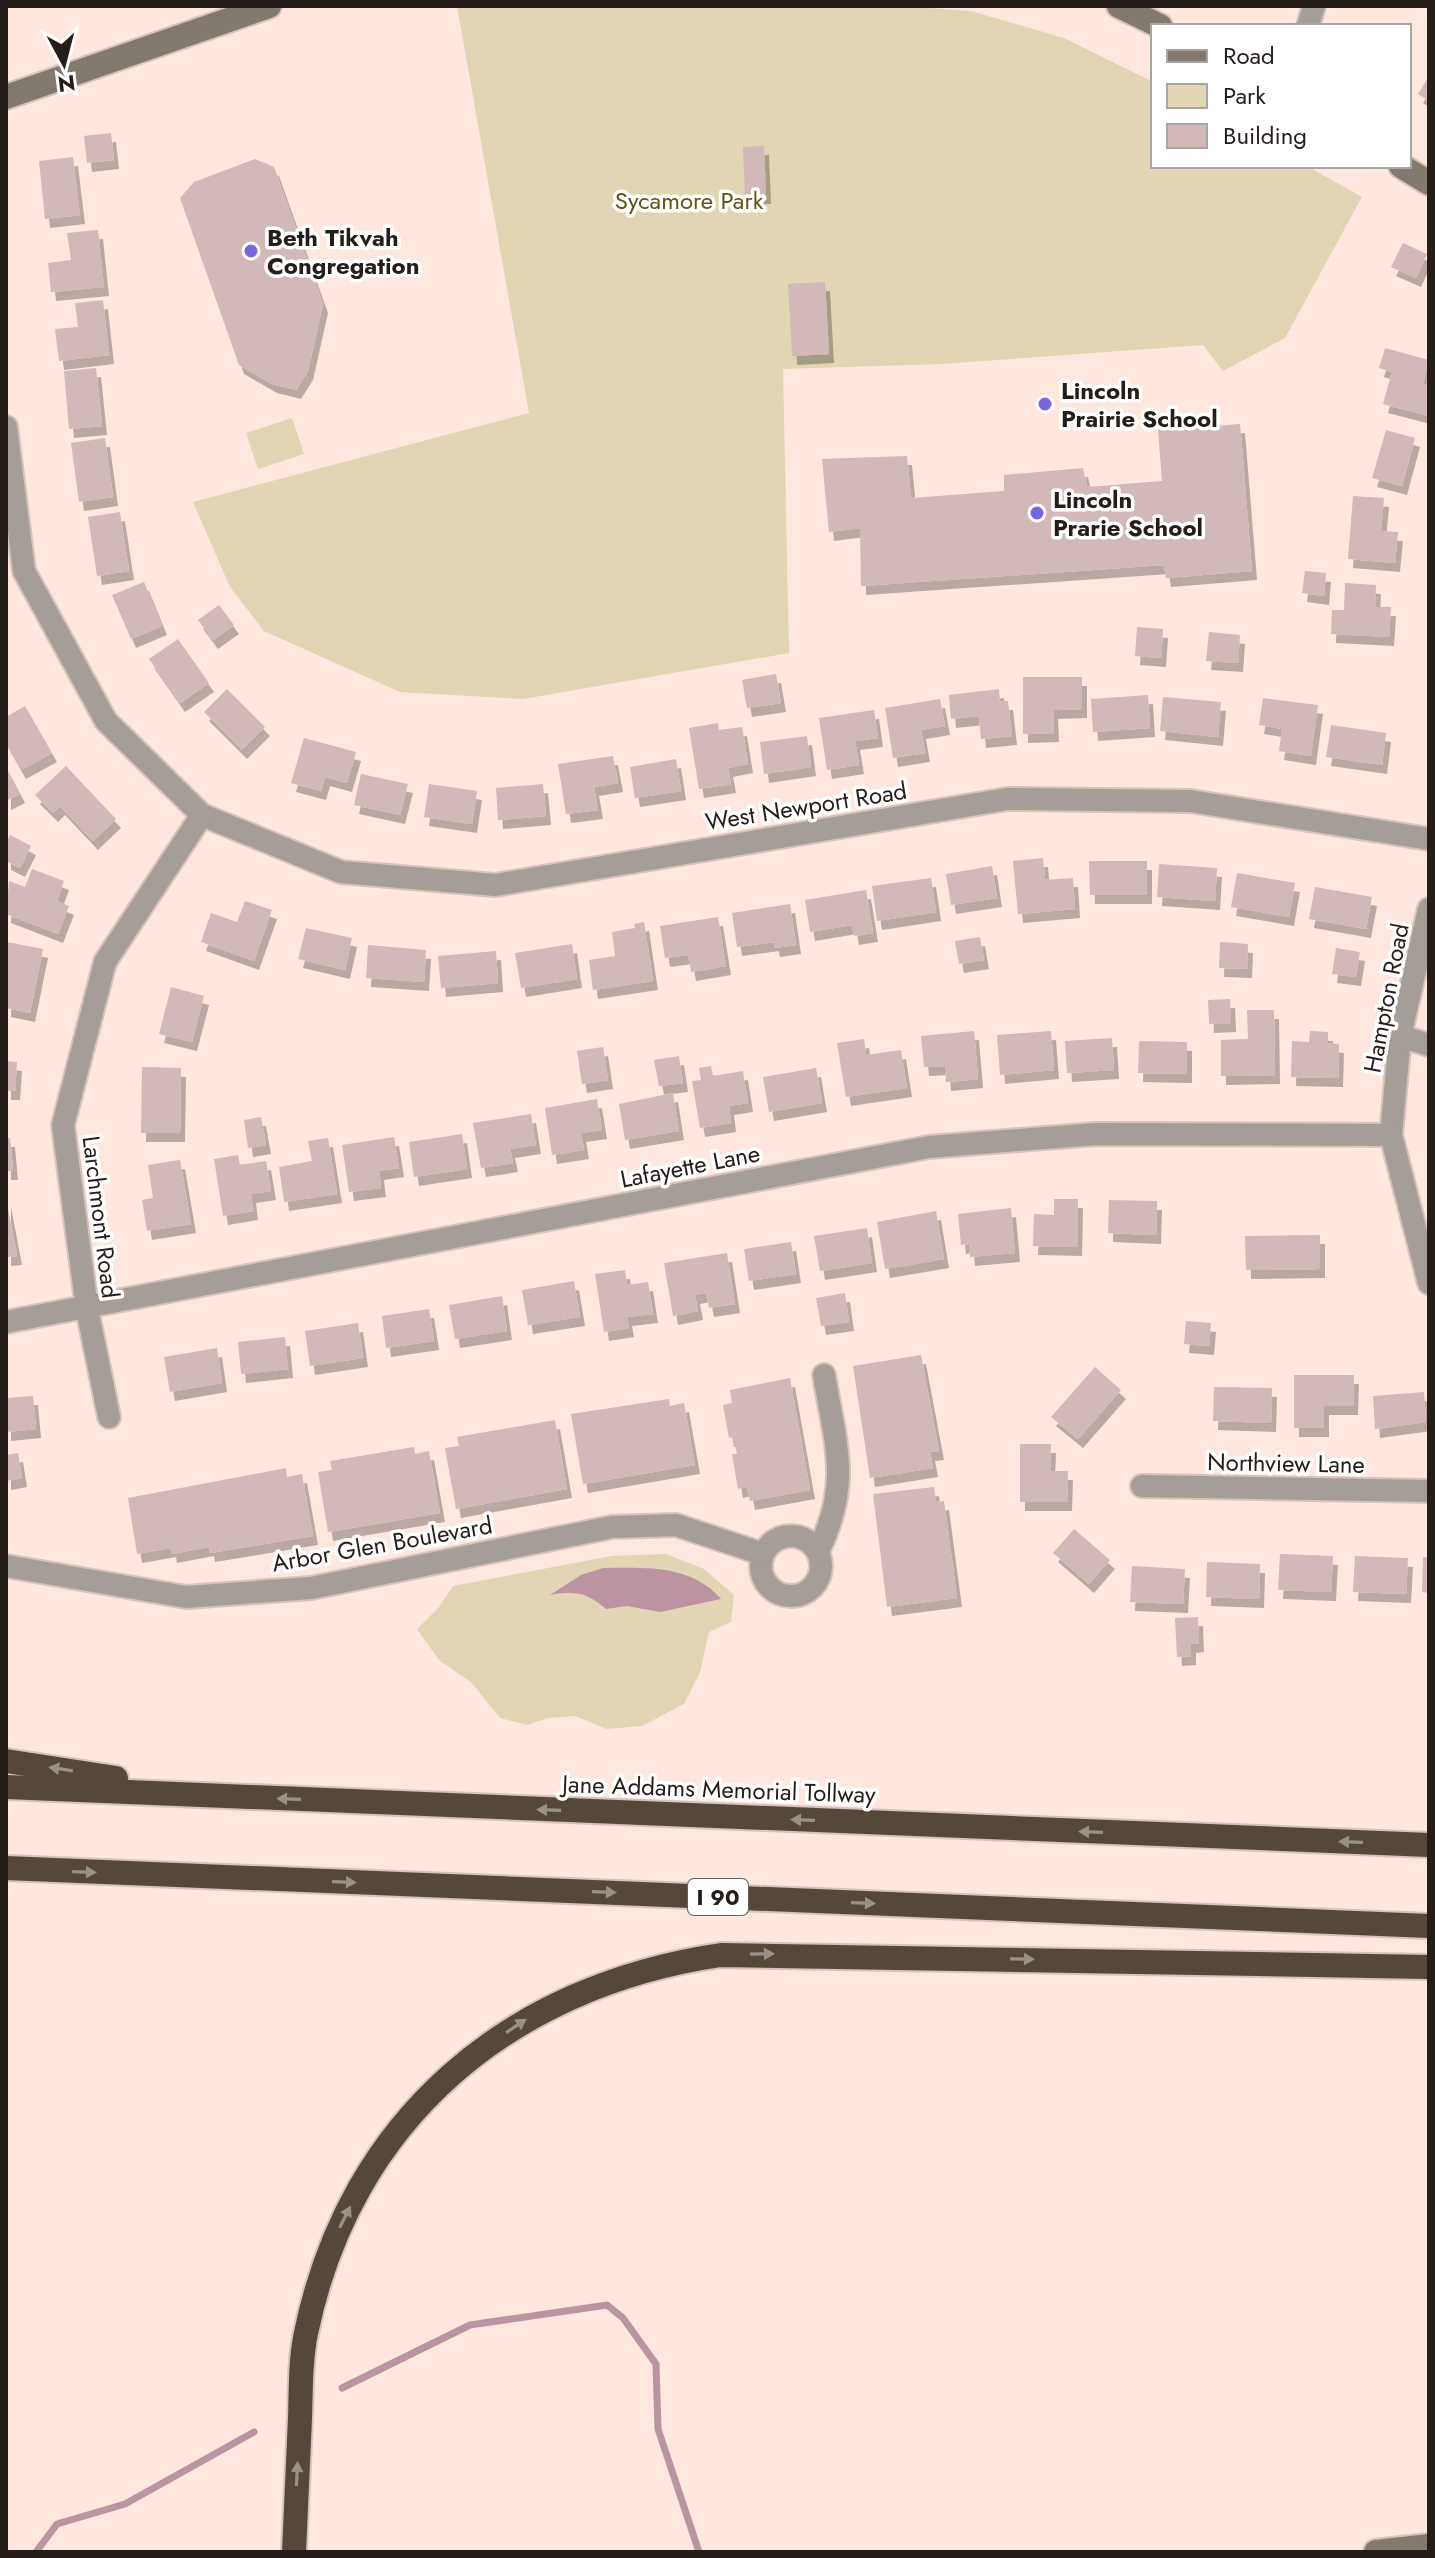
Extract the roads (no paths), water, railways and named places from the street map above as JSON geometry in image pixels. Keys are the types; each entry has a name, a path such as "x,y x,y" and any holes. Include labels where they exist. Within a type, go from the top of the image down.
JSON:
{"highway":[{"path":"6,1761 221,1796"},
{"name":"Jane Addams Memorial Tollway","path":"6,1787 1429,1845"},
{"name":"I 90","path":"6,1868 1429,1926"},
{"path":"294,2552 305,2335 334,2238 386,2144 414,2112 448,2076 535,2013 608,1981 686,1960 721,1955 1429,1967"}],"street":[{"path":"6,97 269,6"},
{"path":"1119,6 1156,24"},
{"path":"1404,168 1429,183"},
{"path":"6,427 24,571 106,721 202,815"},
{"name":"West Newport Road","path":"202,815 341,872 495,885 1007,799 1190,801 1429,839"},
{"name":"Larchmont Road","path":"109,1417 87,1309 63,1125 105,962 202,815"},
{"name":"Hampton Road","path":"1429,909 1400,1036 1391,1135 1429,1283"},
{"path":"1400,1036 1429,1045"},
{"name":"Lafayette Lane","path":"6,1322 929,1147 1096,1134 1391,1135"},
{"path":"818,1552 832,1523 841,1482 824,1375"},
{"name":"Northview Lane","path":"1142,1486 1429,1491"},
{"name":"Arbor Glen Boulevard","path":"6,1566 186,1597 311,1588 612,1527 676,1525 763,1554"},
{"path":"787,1536 808,1541 818,1552 822,1563 817,1582 800,1596 789,1597 772,1590 761,1573 763,1554 768,1545 787,1536"},
{"path":"1376,2552 1429,2546"}],"waterway":[{"path":"342,2388 470,2325 607,2305 623,2318 656,2364 658,2429 699,2552"},
{"path":"36,2552 57,2524 125,2504 254,2432"}],"place":[{"name":"Beth Tikvah Congregation","path":"251,251"},
{"name":"Lincoln Prairie School","path":"1045,404"},
{"name":"Lincoln Prarie School","path":"1037,513"}],"park label":[{"name":"Sycamore Park","path":"689,200"}]}
